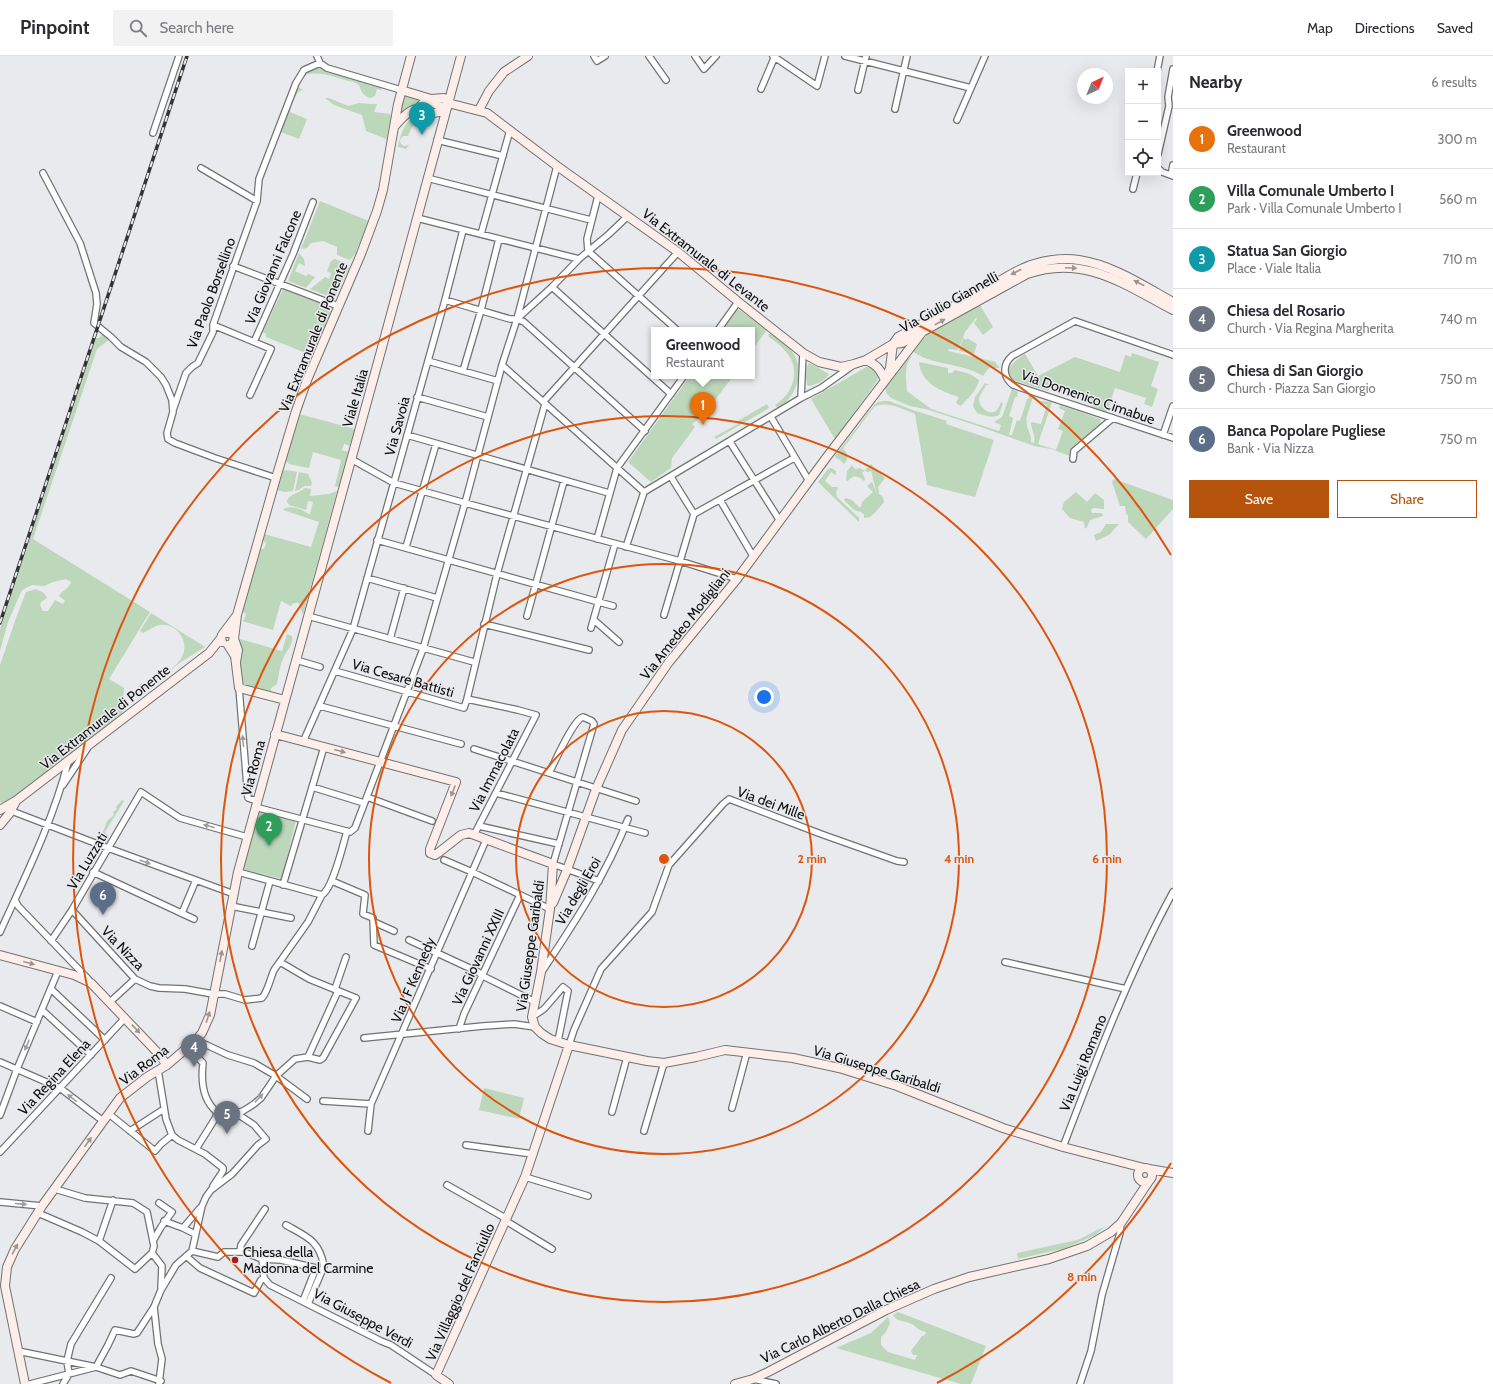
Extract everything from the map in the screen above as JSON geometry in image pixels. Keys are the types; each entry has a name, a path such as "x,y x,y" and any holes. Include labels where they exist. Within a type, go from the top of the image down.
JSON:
{"main road":[{"name":"Via Extramurale di Ponente","path":"0,825 6,809 17,800 73,762 89,746 227,640 237,615 296,411 307,380 377,211 383,190 395,117 411,56"},
{"name":"Viale Italia","path":"285,700 460,56"},
{"path":"479,110 489,91 504,72 528,56"},
{"name":"Via Extramurale di Levante","path":"401,90 426,98 444,98 447,106 479,110 487,113 598,196 678,252 803,353 819,362 840,368 866,360 893,344"},
{"path":"394,127 404,116 418,109 425,102 426,98"},
{"path":"418,109 428,113 436,113 447,106"},
{"path":"428,113 436,122 440,131"},
{"name":"Via Giulio Giannelli","path":"893,344 898,337 1027,266 1054,260 1079,260 1109,269 1173,302"},
{"name":"Via Giulio Giannelli","path":"893,344 902,343 1036,271 1074,267 1102,274 1173,310"},
{"name":"Via Amedeo Modigliani","path":"550,909 567,870 596,789 622,730 669,662 737,579 923,331"},
{"path":"893,344 902,350 905,355"},
{"name":"Via Amedeo Modigliani","path":"885,380 890,368 893,344"},
{"path":"866,360 876,364 882,372 885,380"},
{"path":"227,640 238,650 236,662 239,688 285,700"},
{"name":"Via Roma","path":"25,1384 2,1287 7,1267 14,1249 54,1188 120,1098 147,1077 167,1065 202,1033 210,1015 238,872 285,700"},
{"path":"275,734 456,782 430,849 430,854 435,855 461,835 469,833 474,835"},
{"name":"Via Giuseppe Garibaldi","path":"474,835 553,864 550,909 541,972 532,1017 535,1026 541,1033 550,1039 569,1045 664,1063 725,1050 793,1058 838,1068 897,1086 1003,1128 1063,1147 1147,1169 1173,1173"},
{"path":"0,955 74,974 91,983 156,1051 167,1065"},
{"name":"Via Villaggio del Fanciullo","path":"436,1375 525,1177 569,1045"},
{"path":"1128,1164 1143,1182 1150,1180 1163,1171"},
{"path":"1138,1177 1139,1172 1147,1169 1151,1172 1150,1180"},
{"name":"Via Carlo Alberto Dalla Chiesa","path":"1130,1210 1136,1192 1138,1177"},
{"name":"Via Carlo Alberto Dalla Chiesa","path":"735,1384 753,1378 897,1304 969,1277 1015,1267 1072,1252 1087,1246 1111,1232 1121,1223 1150,1180"},
{"name":"Via Giuseppe Verdi","path":"436,1375 449,1384"}],"street":[{"path":"153,133 179,56"},
{"path":"317,56 320,63 331,70 401,90"},
{"path":"596,58 605,56"},
{"path":"649,56 666,80"},
{"path":"695,56 704,69 716,56"},
{"path":"761,89 774,56 817,86 825,56"},
{"path":"844,56 865,59 904,71 971,88"},
{"path":"895,109 907,56"},
{"path":"957,120 985,56"},
{"path":"1158,68 1160,56"},
{"path":"858,90 865,59"},
{"name":"Via Paolo Borsellino","path":"276,478 215,458 172,441 168,438 167,433 186,372 198,363 212,332 233,266 257,201 259,179 296,83 304,70 320,63"},
{"path":"1161,141 1167,116 1173,69"},
{"path":"1169,101 1173,106"},
{"path":"481,234 510,130"},
{"path":"437,140 503,156"},
{"path":"1161,171 1172,176 1173,165"},
{"path":"239,688 248,798 256,804 301,819 350,832 355,828 423,649 478,456 502,365 518,318 557,166"},
{"path":"201,168 257,201"},
{"path":"43,174 80,243 96,293 97,304 94,323 121,347 146,362 154,369 161,377 170,393 173,412"},
{"path":"1133,189 1136,176"},
{"path":"427,178 591,220"},
{"path":"598,196 587,239 588,251 674,327"},
{"name":"Via Giovanni Falcone","path":"254,342 293,254 313,202"},
{"path":"445,300 510,319 518,318 552,287 579,259 628,216"},
{"path":"417,218 579,259"},
{"name":"Via Savoia","path":"303,742 353,629 445,300 463,230"},
{"path":"463,371 481,310 499,239"},
{"path":"466,698 497,574 544,403 574,367 678,252"},
{"path":"233,266 338,306"},
{"path":"552,287 651,375"},
{"path":"720,327 738,302"},
{"path":"518,318 645,431"},
{"name":"Via Domenico Cimabue","path":"1173,355 1075,321 1010,358 1004,370 1006,377 1013,385 1173,438"},
{"path":"214,324 270,349 250,395"},
{"path":"801,398 803,353"},
{"path":"428,360 498,381"},
{"path":"626,547 644,492 730,442 801,398 821,388 854,364"},
{"path":"502,365 644,492"},
{"path":"655,379 672,394"},
{"path":"597,539 617,468 682,379"},
{"path":"417,397 488,417"},
{"path":"1163,435 1173,406"},
{"path":"771,417 809,481"},
{"path":"1073,458 1074,451 1112,418"},
{"path":"407,435 609,494"},
{"path":"730,442 780,521"},
{"path":"406,548 436,444"},
{"path":"664,615 694,514 794,458"},
{"path":"351,459 394,483 680,561 737,579"},
{"path":"671,477 694,514"},
{"path":"527,616 564,481"},
{"path":"720,500 753,556"},
{"path":"378,540 613,606"},
{"path":"591,628 615,544"},
{"path":"367,578 437,598"},
{"path":"390,639 404,588"},
{"path":"308,616 474,662"},
{"path":"594,620 619,642"},
{"path":"484,624 589,650"},
{"path":"296,660 320,667"},
{"name":"Via Cesare Battisti","path":"335,671 464,708 466,698"},
{"name":"Via Immacolata","path":"466,698 536,715 474,835"},
{"path":"320,706 461,744"},
{"path":"549,773 580,718 584,717 592,721 594,724 553,864 599,881"},
{"path":"282,885 324,747"},
{"path":"474,748 636,801"},
{"path":"0,932 47,825 63,785 63,777 73,762"},
{"path":"312,787 364,803"},
{"name":"Via Luzzati","path":"51,941 72,910 141,792 180,818 247,837"},
{"path":"496,793 644,833"},
{"path":"367,796 432,821"},
{"name":"Via dei Mille","path":"569,1045 574,1030 601,969 652,912 669,865 729,799 821,834 897,861 904,862"},
{"path":"6,809 234,894"},
{"name":"Via degli Eroi","path":"541,972 566,936 599,881 618,844 628,819"},
{"path":"479,826 559,844"},
{"path":"188,1047 203,1063 201,1078 205,1095 217,1112 236,1113 243,1111 261,1098 276,1076 295,1059 308,1057 320,1060 323,1058 356,998 310,980 280,962 308,922 322,895 332,881 347,832"},
{"name":"Via J F Kennedy","path":"368,1131 371,1104 403,1034 486,840"},
{"path":"444,860 550,909"},
{"path":"93,872 194,919"},
{"path":"238,872 322,895"},
{"path":"182,913 196,880"},
{"path":"252,946 270,881"},
{"path":"332,881 365,895 363,914 373,918 374,945 431,969"},
{"name":"Via Luigi Romano","path":"1063,1147 1126,989 1173,892"},
{"name":"Via Giovanni XXIII","path":"459,1029 464,1014 520,895"},
{"path":"15,900 18,906 91,983"},
{"path":"231,906 291,918"},
{"name":"Via Nizza","path":"72,910 135,979 150,986 159,988 185,988 214,994 225,994 245,1000 262,998 265,994 270,978 280,962"},
{"path":"374,922 394,931"},
{"path":"409,940 478,972 483,976 535,1002"},
{"path":"308,1057 337,990 346,957"},
{"path":"0,1114 17,1069 51,989 60,971 67,967 70,960"},
{"path":"1006,962 1126,989"},
{"path":"110,1002 135,979"},
{"path":"532,1017 544,1009 563,987 568,991 558,1041"},
{"path":"51,989 105,1040"},
{"path":"0,1006 37,1022"},
{"path":"42,1010 91,1055"},
{"name":"Via Regina Elena","path":"0,1152 125,1018"},
{"path":"364,1038 514,1024 535,1026"},
{"path":"196,1040 228,1055 254,1063 276,1076 307,1099"},
{"path":"732,1108 748,1052"},
{"path":"612,1112 627,1057"},
{"path":"0,1062 60,1088 103,1122"},
{"path":"644,1131 664,1063"},
{"path":"158,1070 166,1120 172,1135 178,1140 205,1154 223,1168 202,1206 183,1228"},
{"path":"323,1102 371,1104"},
{"path":"130,1131 164,1109"},
{"path":"196,1149 216,1117 217,1112"},
{"path":"211,1190 232,1174 258,1145 266,1140 254,1125 236,1113"},
{"path":"109,1114 155,1151 172,1135"},
{"path":"466,1145 533,1154"},
{"path":"525,1177 588,1196"},
{"name":"Via Villaggio del Fanciullo","path":"447,1185 506,1220"},
{"path":"0,1202 40,1209 99,1241 135,1269 152,1253 154,1246 147,1212 133,1202 85,1198 54,1188"},
{"path":"99,1241 114,1200"},
{"path":"153,1241 164,1221 172,1212 160,1203"},
{"path":"30,1384 96,1367 115,1330 134,1334 137,1333 154,1307 161,1290 176,1266 192,1251 202,1206"},
{"path":"240,1251 241,1245 265,1209"},
{"path":"506,1220 552,1249"},
{"path":"164,1221 195,1234"},
{"path":"1080,1384 1091,1351 1102,1295 1120,1233 1121,1223"},
{"path":"286,1225 313,1240 323,1260 324,1266 305,1303"},
{"path":"192,1251 218,1257 224,1252 240,1251 262,1259 281,1260 316,1268 305,1303"},
{"path":"152,1253 162,1266 161,1290"},
{"path":"186,1256 200,1268 254,1293 261,1280 264,1278 262,1259"},
{"path":"63,1384 68,1374 67,1361 70,1344 112,1278"},
{"name":"Via Giuseppe Verdi","path":"264,1278 270,1285 391,1345 436,1375"},
{"path":"18,1351 96,1367 120,1375 131,1370 160,1382 162,1360 158,1344 154,1307"},
{"path":"753,1378 776,1384"}],"green space":[{"path":"318,66 382,87 381,90 377,89 375,96 371,98 364,95 359,85 354,82 320,74 305,75 298,87 303,90 298,92 291,105 290,112 307,119 299,139 281,132 284,118 303,73"},
{"path":"403,95 421,101 399,116"},
{"path":"325,98 329,98 348,106 359,103 377,104 374,112 390,114 391,116 386,142 386,139 366,131 362,115 334,105"},
{"path":"414,117 425,119 431,124 427,127 420,124 413,125 408,136 403,136 400,140 401,144 404,146 409,145 406,149 398,147 401,134 405,126"},
{"path":"320,201 369,221 355,254 350,260 337,255 337,247 323,241 311,243 307,248 301,249"},
{"path":"299,253 304,259 305,266 299,263 295,271 306,276 308,274 315,277 306,288 288,281"},
{"path":"335,259 348,264 349,269 336,295 331,297 310,289 325,277 329,279 331,273 327,271 331,261"},
{"path":"283,289 327,306 330,309 330,317 313,356 266,337 266,334 263,332"},
{"path":"980,305 993,327 983,335 974,323 977,319 976,318 965,332 958,350 949,349 948,351 996,362 999,368 989,368 983,376 965,368 928,359 912,351 929,333"},
{"path":"738,309 767,330 755,346 755,327 725,327"},
{"path":"771,332 788,346 795,356 799,373 795,389 785,403 778,409 775,405 786,395 793,382 794,367 785,350 768,336"},
{"path":"104,333 110,339 97,349 33,539 150,612 109,679 124,688 122,714 4,805 0,802 0,665 26,592 36,589 44,593 47,598 41,602 40,605 43,611 48,611 55,600 63,604 65,601 59,596 71,582 66,579 44,586 32,585 22,590 8,622 0,651 0,629 96,338 99,338"},
{"path":"963,338 967,340 967,338 977,344 974,354 959,351"},
{"path":"1132,353 1159,362 1151,386 1158,389 1152,407 1144,404 1146,398 1115,388 1107,413 1092,407 1093,402 1050,388 1048,391 1015,381 1009,373 1009,369 1014,362 1025,354 1038,376 1075,357 1120,372 1125,355 1131,357"},
{"path":"909,355 911,357 906,369 907,391 931,409 999,431 1001,425 994,422 1002,417 1012,389 1018,392 1009,416 1013,418 1009,435 1012,435 1017,420 1020,421 1027,399 1029,398 1028,395 1033,397 1026,419 1031,436 1031,442 1034,443 1031,422 1041,424 1047,405 1040,402 1052,402 1038,444 1056,450 1063,431 1058,429 1065,411 1059,408 1060,405 1100,419 1101,423 1071,448 1070,456 1051,449 1034,446 929,410 910,406 891,398 887,394 885,388"},
{"path":"919,362 948,368 948,373 952,373 955,370 970,374 979,380 978,384 972,394 961,406 956,403 959,397 939,389 928,381 923,375"},
{"path":"809,363 829,374 820,382 809,386 807,385 806,373"},
{"path":"868,366 876,371 878,376 877,381 835,439 811,399"},
{"path":"688,379 731,379 704,415 692,424 695,427 672,458 671,468 651,482 628,462"},
{"path":"985,383 989,385 986,385 979,398 979,403 983,408 988,412 993,412 996,411 1001,402 1003,403 999,415 993,417 977,413 973,406 975,397"},
{"path":"889,401 947,421 946,424 994,440 975,497 927,485 915,414 894,406 884,404 874,407 844,447 843,449 847,456 846,462 844,464 836,458 835,456 874,405 878,402"},
{"path":"767,404 769,408 716,439 714,437 738,424 736,422"},
{"path":"299,414 355,429 350,446 344,444 342,450 348,452 339,487 335,486 341,460 313,452 309,468 289,464 285,460"},
{"path":"165,439 264,476 263,478 174,447 166,442"},
{"path":"871,464 885,478 878,487 879,494 883,497 884,502 873,515 864,518 864,514 854,510 844,500 845,498 852,500 859,507 861,507 862,502 873,492 867,486 872,482 877,494 871,471 867,472 865,470"},
{"path":"852,465 855,469 860,468 865,471 862,472 865,479 864,481 855,476 848,481 846,480 847,471"},
{"path":"831,468 836,471 836,474 835,475 831,472 825,481 832,487 838,487 836,493 837,497 859,518 859,522 818,482 828,469"},
{"path":"288,470 297,472 293,491 284,492 277,490 282,471"},
{"path":"299,472 308,474 312,483 311,486 304,486 295,491"},
{"path":"1114,479 1173,500 1173,509 1146,539 1128,522 1128,514 1126,515 1125,506 1120,506 1112,482"},
{"path":"305,488 311,489 310,496 329,494 337,491 303,615 299,603 293,603 291,606 281,601 273,630 242,621 244,620 246,614 242,611 259,549 264,549 266,543 262,540 264,534 311,547 319,522 283,510 288,507 292,507 310,514 313,502 308,501 306,510 289,505 287,502 289,497"},
{"path":"1076,492 1087,502 1095,493 1104,500 1104,509 1093,508 1091,510 1092,513 1102,513 1103,516 1090,520 1085,529 1084,522 1070,518 1062,509 1064,502"},
{"path":"1106,524 1119,524 1109,535 1096,541 1094,535 1101,532"},
{"path":"151,613 205,647 181,662 144,690 141,691 138,688 139,685 142,683 148,686 166,673 176,665 182,657 184,651 183,640 177,630 172,627 160,625 143,633 140,631"},
{"path":"287,634 292,636 292,642 284,656 277,684 271,688 271,692 246,686 243,683 240,672 240,639 282,651"},
{"path":"122,800 124,801 105,832 109,837 107,842 100,840 107,821 114,815 113,812 117,809 116,807"},
{"path":"258,811 296,820 282,879 242,869"},
{"path":"484,1088 524,1098 519,1119 479,1110"},
{"path":"1105,1227 1095,1235 1066,1248 1018,1259 1017,1253 1077,1240"},
{"path":"898,1312 986,1346 971,1384 961,1384 836,1348 871,1333 888,1317 890,1323 886,1332 881,1337 881,1345 888,1352 915,1360 917,1355 913,1355 911,1351 926,1332 911,1324 896,1319 893,1315"}],"railway":[{"path":"0,623 187,56"}],"place":[{"name":"Statua San Giorgio","path":"422,135"},
{"name":"Greenwood","path":"703,425"},
{"name":"Villa Comunale Umberto I","path":"269,846"},
{"name":"Banca Popolare Pugliese","path":"103,915"},
{"name":"Chiesa del Rosario","path":"194,1067"},
{"name":"Chiesa di San Giorgio","path":"227,1134"},
{"name":"Chiesa della Madonna del Carmine","path":"235,1260"}]}
